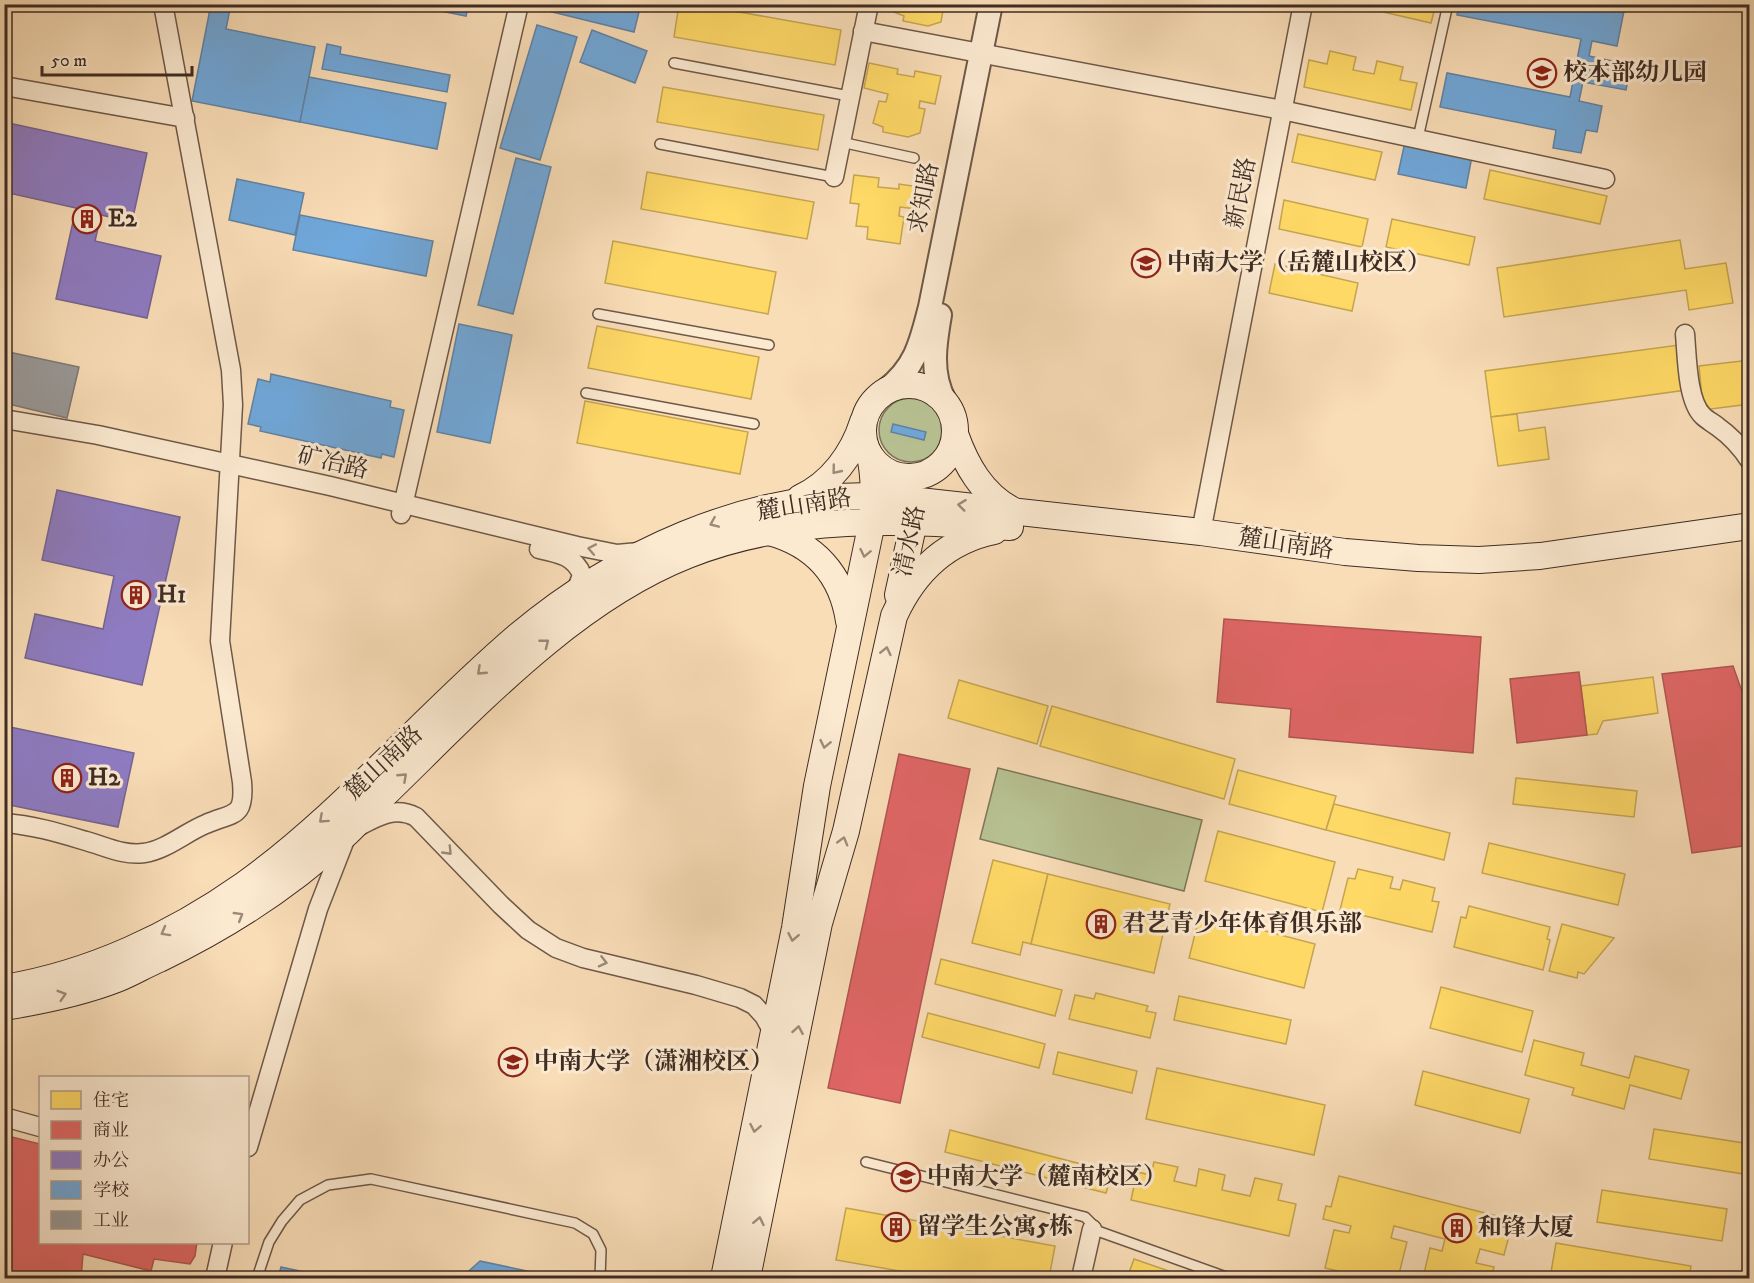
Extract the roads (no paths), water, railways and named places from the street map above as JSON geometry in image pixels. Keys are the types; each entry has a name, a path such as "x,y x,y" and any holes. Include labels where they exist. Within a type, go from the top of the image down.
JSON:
{"main road":[{"path":"786,503 814,490 827,480 860,433 864,419 868,408 886,390 901,385 917,385 932,391 945,401 951,411 955,422 955,434 949,454 934,470 915,476 894,475 870,456 862,432 864,419"},
{"path":"747,1278 819,922 846,831 894,616 904,593 914,580 946,550 1017,520 982,485 969,466 955,434"},
{"name":"清水路","path":"724,1278 795,928 817,786 872,522 874,496 870,456"},
{"name":"清水路","path":"894,616 916,511 926,481 934,470"},
{"name":"麓山南路","path":"4,988 72,972 134,949 243,885 295,845 346,799 518,636 574,594 627,562 724,519 786,503 843,496 874,496 916,511 1201,532 1345,552 1479,560 1540,556 1749,526"},
{"name":"麓山南路","path":"4,1007 48,1000 117,979 197,941 261,902 348,832 481,701 541,646 590,609 654,570 687,555 731,540 805,526 872,522 916,511"},
{"name":"麓山南路","path":"1017,520 1376,570 1435,573 1496,572 1749,539"},
{"path":"769,532 789,537 808,549 824,564 837,583 846,603 850,628"}],"street":[{"path":"4,823 31,825 126,853 143,854 159,849 189,831 236,812 242,805 242,782 219,622 230,470 233,405 231,370 163,4"},
{"path":"402,510 519,4"},
{"name":"求知路","path":"945,401 939,391 934,368 937,333 987,54 991,4"},
{"name":"求知路","path":"886,390 908,369 921,340 987,54 1003,4"},
{"name":"新民路","path":"1201,532 1303,4"},
{"path":"834,177 868,5"},
{"path":"863,31 1282,110 1605,178"},
{"path":"4,86 185,118"},
{"path":"1685,334 1692,394 1696,407 1703,416 1741,447 1749,462"},
{"name":"矿冶路","path":"4,419 98,435 230,470 402,510 597,550 617,554 650,551"},
{"name":"矿冶路","path":"4,430 230,470"},
{"name":"矿冶路","path":"402,510 572,559 582,575 574,594"},
{"path":"249,1143 318,909 348,832 392,811 405,811 416,817 514,918 556,948 583,958 740,998 754,1005 764,1016 774,1034"},
{"path":"285,884 299,880 309,883 318,909"},
{"path":"4,1118 39,1127"},
{"path":"1080,1278 1092,1229"},
{"path":"215,1278 223,1244"}],"lane":[{"path":"1418,138 1448,4"},
{"path":"674,63 849,96"},
{"path":"841,142 914,158"},
{"path":"660,144 834,177"},
{"path":"598,314 768,345"},
{"path":"586,393 754,424"},
{"path":"866,1162 1085,1217 1089,1220 1092,1229 1229,1278"},
{"path":"257,1278 269,1242 282,1221 300,1200 328,1185 371,1179 574,1223 593,1234 601,1250 600,1278"}],"place":[{"name":"校本部幼儿园","path":"1542,73"},
{"name":"E2","path":"87,219"},
{"name":"中南大学（岳麓山校区）","path":"1146,263"},
{"name":"H1","path":"136,595"},
{"name":"H2","path":"67,778"},
{"name":"君艺青少年体育俱乐部","path":"1101,924"},
{"name":"中南大学（潇湘校区）","path":"513,1062"},
{"name":"中南大学（麓南校区）","path":"906,1177"},
{"name":"留学生公寓5栋","path":"896,1227"},
{"name":"和锋大厦","path":"1457,1228"}]}
